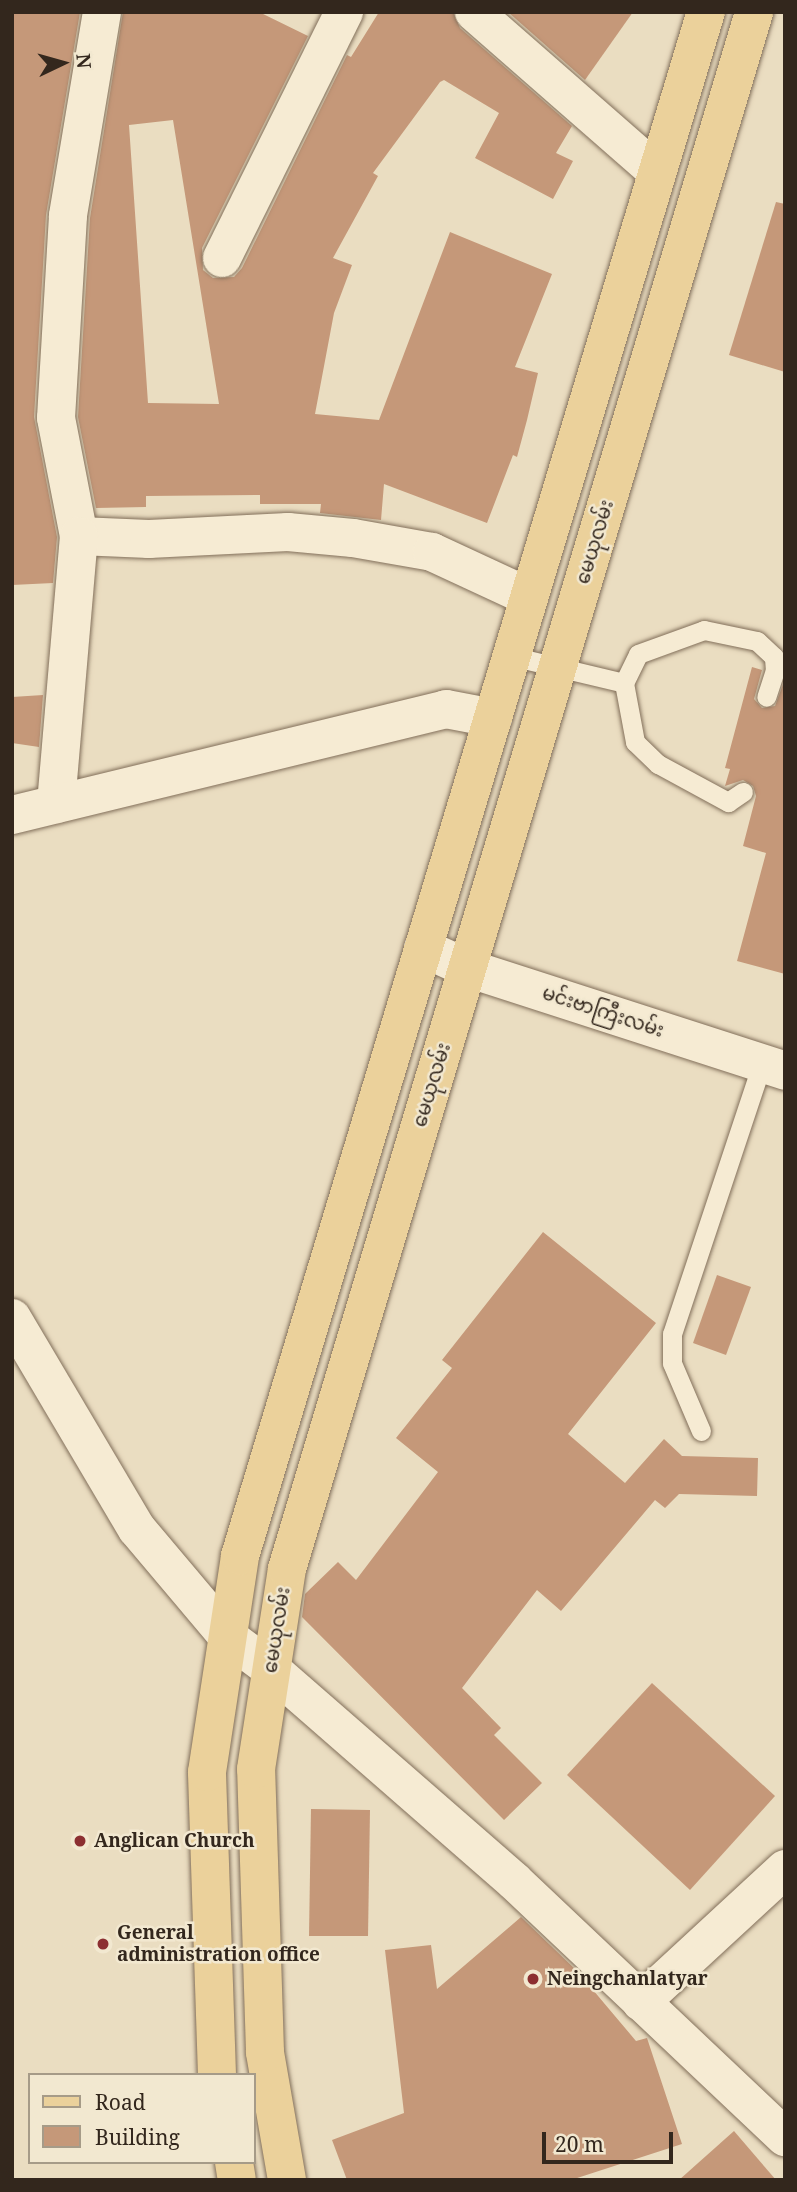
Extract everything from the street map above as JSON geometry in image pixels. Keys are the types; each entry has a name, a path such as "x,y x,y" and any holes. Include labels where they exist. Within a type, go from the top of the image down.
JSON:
{"main road":[{"path":"217,2073 208,1772 240,1556 706,12"},
{"name":"မေယုလမ်း","path":"287,2180 264,2038 256,1769 287,1569 754,12"}],"street":[{"path":"56,804 79,536 56,418 68,216 102,12"},
{"path":"222,258 344,12"},
{"path":"474,12 657,172"},
{"path":"79,536 149,539 288,532 353,538 432,552 530,597"},
{"path":"12,815 446,709 493,718"},
{"name":"မင်းဗာကြီးလမ်း","path":"424,948 467,968 773,1068"},
{"path":"15,1331 137,1529 228,1637 271,1669 514,1881 785,2137"},
{"path":"641,2002 785,1869"}],"lane":[{"path":"743,792 728,802 658,764 635,742 624,683 638,653 704,630 757,641 774,657 775,670 766,697"},
{"path":"511,656 624,683"},
{"path":"701,1431 672,1363 672,1334 773,1068"}],"building":[{"path":"12,12 80,12 46,215 34,417 57,537 53,583 12,585"},
{"path":"123,12 259,12 308,36 202,248 203,270 213,278 234,277 242,268 347,55 351,57 379,12 453,12 460,28 572,126 556,153 573,161 553,199 475,158 499,113 444,80 440,82 373,173 378,176 333,258 352,265 334,313 315,414 379,420 450,232 552,274 515,367 538,373 527,420 517,457 513,455 487,523 384,484 381,520 320,513 321,504 260,504 260,495 146,496 146,507 96,508 78,417 90,218","holes":["173,120 219,404 148,403 129,125"]},
{"path":"508,12 633,12 585,80"},
{"path":"776,202 785,204 785,372 729,355"},
{"path":"752,667 762,670 754,699 762,708 775,706 785,679 785,974 737,961 766,853 743,846 756,796 753,786 743,780 725,786 730,769 725,768"},
{"path":"43,695 39,747 12,743 12,697"},
{"path":"543,1232 656,1323 568,1434 625,1483 664,1439 682,1456 758,1458 757,1496 679,1494 665,1508 655,1500 561,1611 537,1590 462,1688 501,1728 494,1735 542,1783 504,1820 302,1617 305,1594 338,1562 356,1580 438,1472 396,1438 452,1368 442,1360"},
{"path":"717,1275 751,1287 726,1355 693,1343"},
{"path":"652,1683 775,1796 690,1890 567,1775"},
{"path":"311,1809 370,1810 368,1936 309,1936"},
{"path":"521,1917 577,1971 636,2041 647,2038 682,2144 571,2180 347,2180 332,2140 404,2113 385,1950 431,1945 437,1989"},
{"path":"734,2131 776,2180 679,2180"}],"place":[{"name":"Anglican Church","path":"80,1841"},
{"name":"General administration office","path":"103,1944"},
{"name":"Neingchanlatyar","path":"533,1979"}]}
